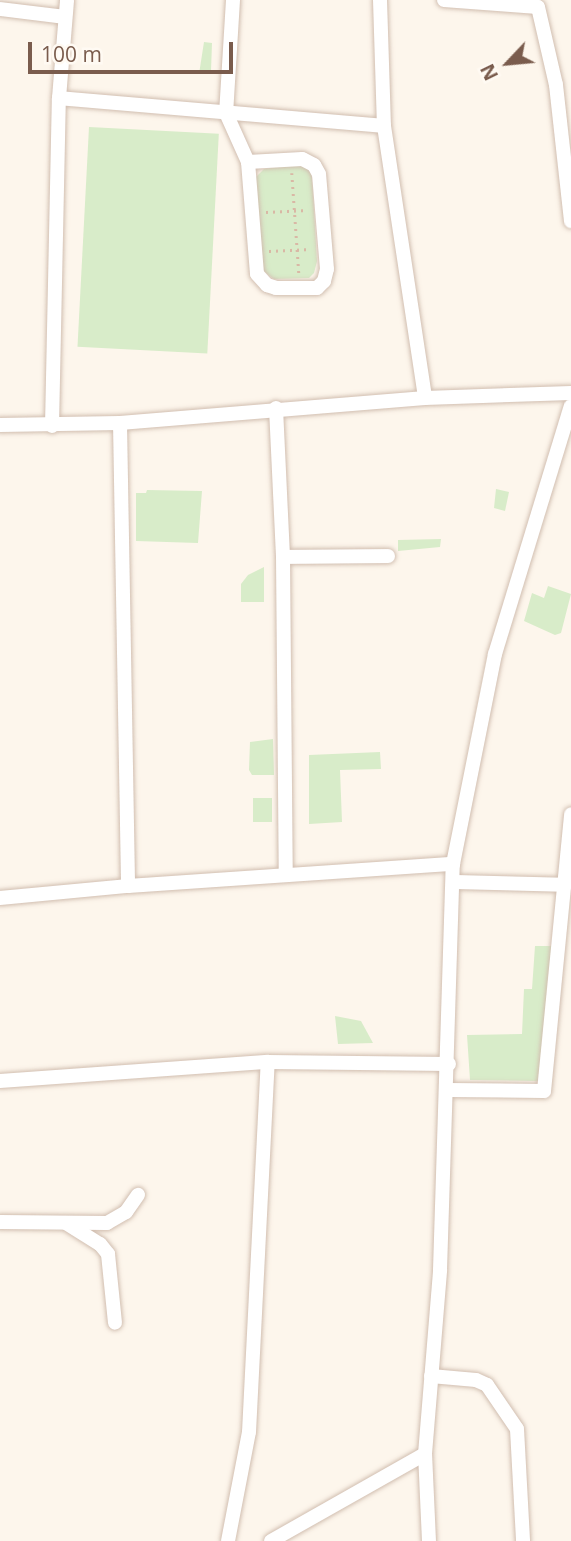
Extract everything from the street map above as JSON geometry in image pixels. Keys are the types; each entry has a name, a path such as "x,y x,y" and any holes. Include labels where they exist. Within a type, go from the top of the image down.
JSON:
{"street":[{"path":"52,426 58,98 67,0"},
{"path":"233,0 226,113 248,162 257,274 267,285 317,288 324,281 325,247 319,174 314,165 302,159 248,162"},
{"path":"380,0 384,126 425,398"},
{"path":"444,0 538,4 556,85 571,221"},
{"path":"0,9 65,17"},
{"path":"58,98 384,126"},
{"path":"0,425 120,423 276,408 425,398 571,393"},
{"path":"429,1541 425,1454 448,1090 453,864 495,654 571,406"},
{"path":"276,408 283,557 286,875"},
{"path":"120,423 128,886"},
{"path":"283,557 388,556"},
{"path":"448,1090 544,1091 571,814"},
{"path":"0,898 128,886 453,864"},
{"path":"453,882 565,885"},
{"path":"0,1081 268,1062 449,1064"},
{"path":"228,1541 249,1432 268,1062"},
{"path":"0,1222 107,1223 126,1212 138,1195"},
{"path":"65,1222 100,1244 108,1254 115,1323"},
{"path":"431,1376 476,1380 487,1385 517,1429 523,1541"},
{"path":"271,1541 425,1454"}],"path":[{"path":"291,160 300,288"},
{"path":"252,213 322,209"},
{"path":"255,252 325,247"}],"green space":[{"path":"204,42 212,43 211,71 205,70 199,74"},
{"path":"89,127 219,134 207,354 77,347"},
{"path":"300,164 309,169 312,177 317,261 314,273 309,278 274,279 262,270 254,179 264,169"},
{"path":"496,489 509,492 505,511 494,508"},
{"path":"147,490 202,491 198,543 136,541 136,493 146,493"},
{"path":"441,539 440,547 398,551 398,540"},
{"path":"264,567 264,602 241,602 241,584 248,575"},
{"path":"548,586 571,594 561,633 555,635 524,621 532,593 544,598"},
{"path":"273,739 274,775 252,775 249,770 250,742"},
{"path":"380,752 381,769 340,770 342,822 309,824 309,755"},
{"path":"253,798 272,798 272,822 253,822"},
{"path":"535,946 555,946 538,1081 470,1080 467,1035 522,1034 524,989 532,989"},
{"path":"335,1016 361,1021 373,1043 338,1044"}]}
